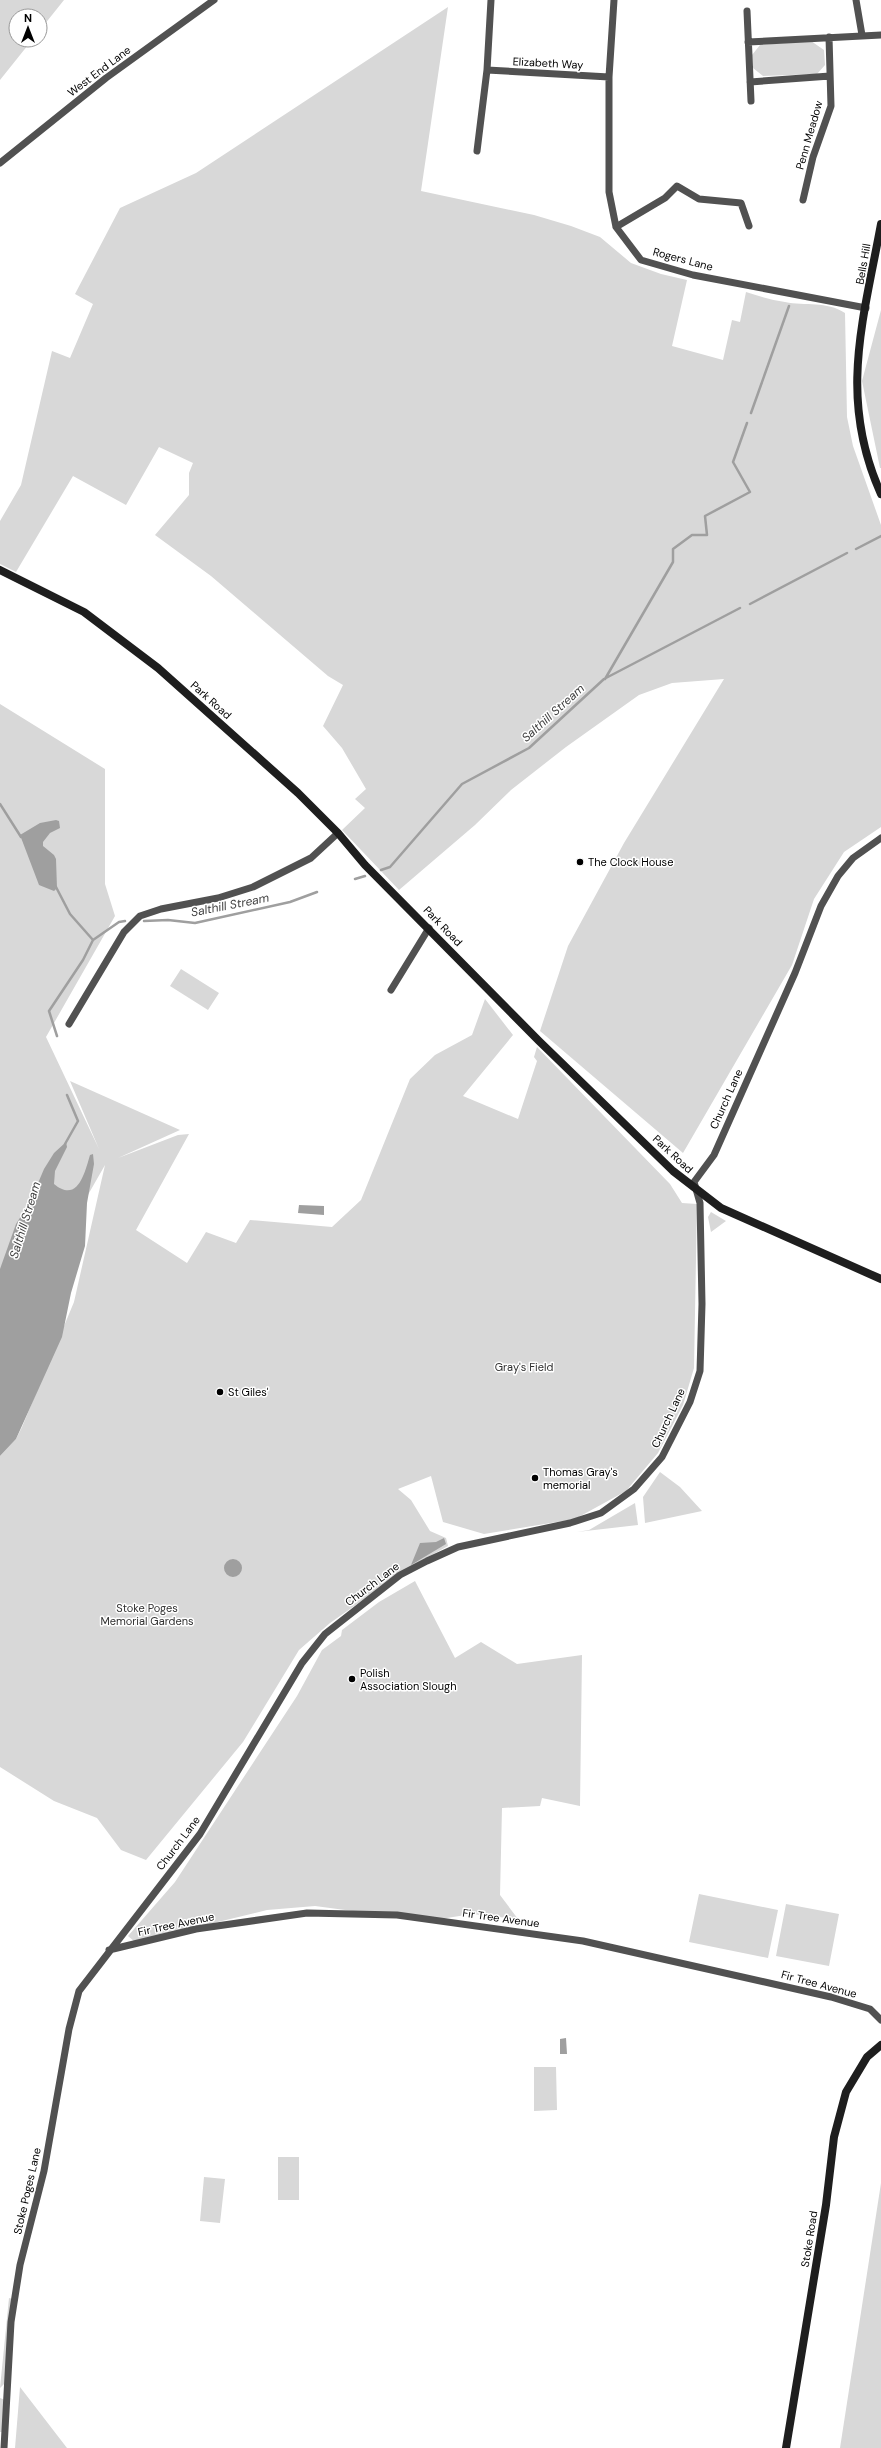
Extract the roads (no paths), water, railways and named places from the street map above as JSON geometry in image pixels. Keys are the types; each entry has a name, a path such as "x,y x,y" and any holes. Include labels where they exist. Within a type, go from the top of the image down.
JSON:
{"main road":[{"name":"Bells Hill","path":"881,224 858,356 856,401 859,424 869,463 881,494"},
{"name":"Park Road","path":"0,570 84,612 158,668 288,784 338,833 366,865 539,1041 673,1171 695,1189 721,1208 881,1279"},
{"name":"Stoke Road","path":"786,2448 826,2205 834,2137 846,2092 867,2057 881,2045"}],"street":[{"name":"West End Lane","path":"0,163 106,78 214,0"},
{"path":"477,151 487,70 491,0"},
{"name":"Rogers Lane","path":"614,0 609,77 609,192 616,227 642,260 709,278 866,308"},
{"path":"856,0 862,35"},
{"path":"747,11 751,101"},
{"path":"748,42 881,35"},
{"name":"Penn Meadow","path":"803,200 813,158 831,106 828,37"},
{"name":"Elizabeth Way","path":"487,70 609,77"},
{"path":"750,82 830,76"},
{"path":"616,227 664,198 677,186 699,199 741,203 749,226"},
{"path":"69,1024 124,932 140,916 161,909 218,898 253,886 311,858 338,833"},
{"name":"Church Lane","path":"109,1950 200,1834 302,1663 325,1634 400,1575 427,1560 458,1547 570,1523 601,1513 634,1489 662,1457 690,1402 700,1371 702,1304 700,1203 694,1182 714,1155 795,973 821,906 838,876 853,858 881,838"},
{"path":"391,990 429,928"},
{"name":"Fir Tree Avenue","path":"109,1950 196,1930 307,1913 397,1915 582,1941 831,1997 870,2009 881,2020"},
{"name":"Stoke Poges Lane","path":"4,2448 4,2393 11,2322 19,2272 44,2171 68,2029 79,1991 109,1950"}],"water":[{"path":"56,820 59,821 60,828 50,833 43,842 43,846 54,855 56,859 57,888 54,891 39,885 20,835 40,823"},
{"path":"66,1142 67,1147 55,1171 54,1184 62,1189 69,1190 75,1188 83,1177 90,1155 93,1154 94,1164 87,1203 85,1246 71,1293 62,1337 16,1439 0,1456 0,1269 16,1224 30,1202 44,1169 54,1153"},
{"path":"299,1205 324,1206 324,1215 298,1213"},
{"path":"444,1538 446,1544 411,1565 420,1543 436,1542"},
{"path":"233,1559 239,1562 242,1568 239,1574 233,1577 227,1574 224,1568 227,1562"},
{"path":"566,2038 567,2054 560,2054 560,2039"}],"waterway":[{"path":"751,413 789,306"},
{"path":"605,679 673,562 673,549 692,535 707,535 705,516 750,492 733,462 747,423"},
{"name":"Salthill Stream","path":"856,549 881,536"},
{"name":"Salthill Stream","path":"750,604 847,553"},
{"name":"Salthill Stream","path":"381,870 390,867 462,784 529,748 604,679 740,608"},
{"path":"0,804 21,837"},
{"name":"Salthill Stream","path":"355,879 365,876"},
{"path":"56,887 70,914 93,940"},
{"name":"Salthill Stream","path":"144,921 168,920 195,923 290,902 317,892"},
{"name":"Salthill Stream","path":"57,1036 49,1011 83,960 93,940 119,922 125,921"},
{"name":"Salthill Stream","path":"65,1144 78,1121 67,1095"}],"place":[{"name":"The Clock House","path":"580,862"},
{"name":"St Giles'","path":"220,1392"},
{"name":"Thomas Gray's memorial","path":"535,1478"},
{"name":"Polish Association Slough","path":"352,1679"}],"park label":[{"name":"Gray's Field","path":"524,1367"},
{"name":"Stoke Poges Memorial Gardens","path":"147,1614"}]}
